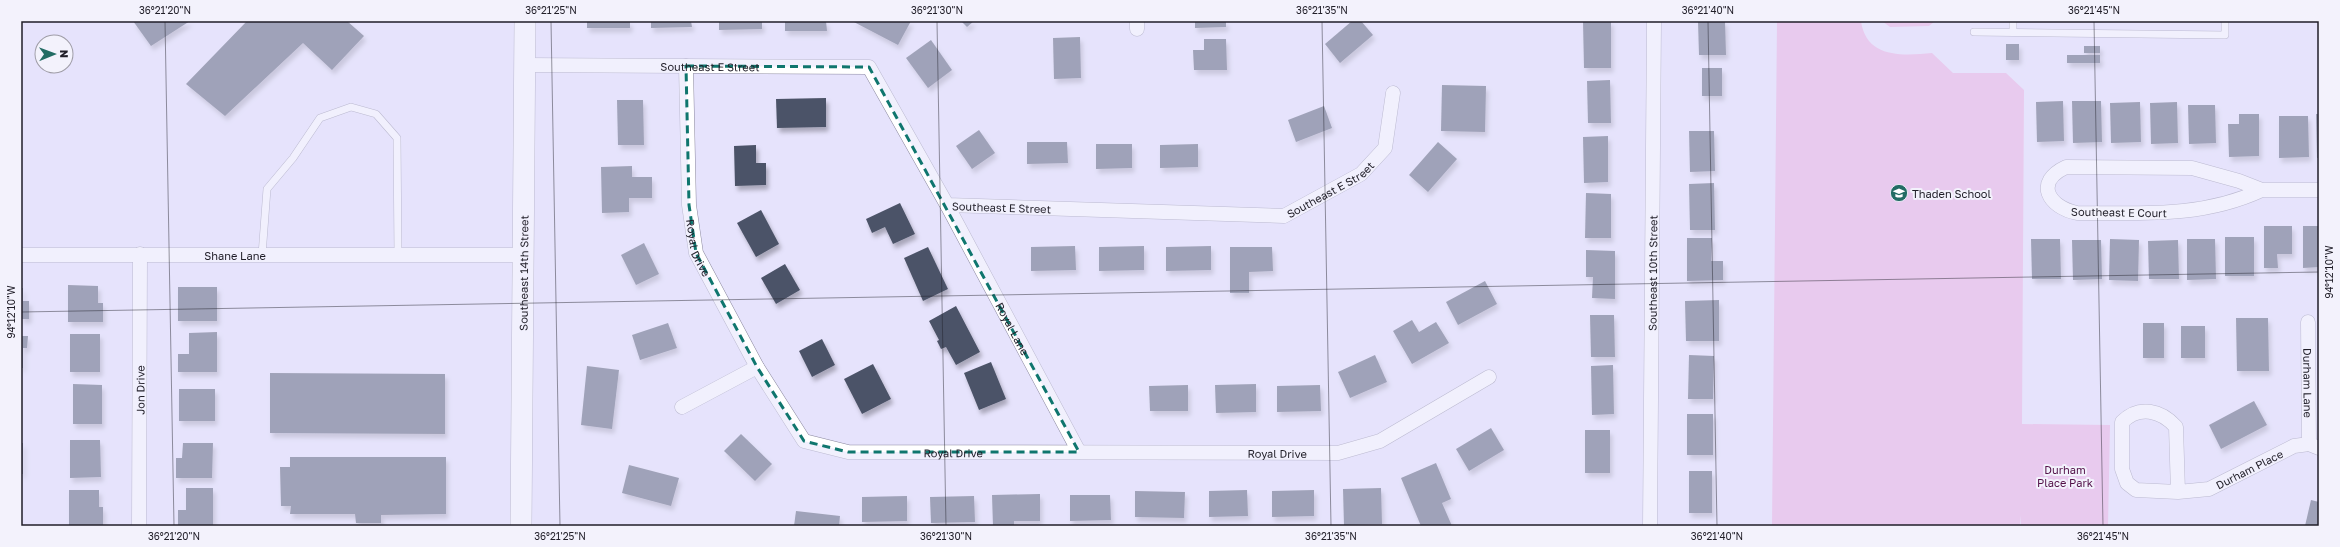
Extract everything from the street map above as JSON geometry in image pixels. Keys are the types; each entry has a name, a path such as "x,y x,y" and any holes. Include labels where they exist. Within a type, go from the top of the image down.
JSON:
{"main road":[{"name":"Southeast 14th Street","path":"522,526 522,255 525,21"}],"street":[{"name":"Southeast 10th Street","path":"1650,526 1654,21"},
{"name":"Southeast E Street","path":"524,64 869,67 946,205 1284,216 1361,174 1385,148 1393,93"},
{"name":"Royal Drive","path":"686,66 688,205 696,253 757,367 804,441 848,452 1338,453 1380,441 1489,377"},
{"name":"Southeast E Court","path":"2262,190 2240,200 2178,213 2077,213 2063,210 2053,202 2048,194 2048,184 2054,172 2066,167 2192,168 2239,181 2262,190 2319,190"},
{"name":"Royal Lane","path":"946,205 1079,452"},
{"name":"Jon Drive","path":"139,526 140,254"},
{"name":"Shane Lane","path":"21,255 522,255"},
{"name":"Durham Lane","path":"2308,322 2314,446"},
{"path":"682,408 757,367"},
{"name":"Durham Place","path":"2178,492 2176,427 2170,420 2158,414 2143,411 2130,414 2122,422 2122,470 2127,483 2136,490 2178,492 2209,489 2294,446 2314,446"}],"lane":[{"path":"2013,21 2013,32"},
{"path":"1974,32 2225,35 2225,21"},
{"path":"262,255 267,188 293,158 320,118 351,107 376,114 397,138 398,255"}],"highlighted area":[{"path":"686,66 869,67 1079,452 848,452 804,441 757,367 696,253 689,205"}],"green space":[{"name":"Thaden School","path":"1777,21 1861,21 1864,33 1870,42 1887,52 1898,54 1932,53 1953,73 2006,73 2024,90 2022,424 2110,425 2108,526 2021,526 2021,515 2020,526 1772,526"},
{"path":"1882,21 1935,21 1929,26 1890,27"}],"building":[{"path":"133,21 190,21 151,46"},
{"path":"247,21 347,21 364,36 332,70 303,43 225,116 186,84"},
{"path":"587,21 630,21 630,28 587,28"},
{"path":"651,21 691,21 692,27 651,28"},
{"path":"719,21 762,21 762,29 719,30"},
{"path":"785,21 826,21 827,31 785,31"},
{"path":"852,21 911,21 898,45"},
{"path":"961,21 974,21 967,27"},
{"path":"1195,21 1226,21 1226,27 1195,28"},
{"path":"1352,21 1361,21 1373,35 1340,63 1325,44"},
{"path":"1583,21 1611,21 1611,68 1584,68"},
{"path":"1698,21 1725,21 1726,55 1699,55"},
{"path":"1080,37 1081,78 1054,79 1053,38"},
{"path":"1204,39 1226,39 1227,70 1194,70 1193,50 1204,50"},
{"path":"931,40 952,70 928,88 906,58"},
{"path":"2006,44 2019,44 2019,60 2006,60"},
{"path":"2084,46 2100,46 2100,53 2084,53"},
{"path":"2067,55 2100,55 2100,63 2067,63"},
{"path":"1702,68 1722,68 1722,96 1702,96"},
{"path":"1610,80 1611,123 1588,123 1587,81"},
{"path":"1442,85 1486,86 1485,132 1441,131"},
{"path":"826,98 826,127 777,128 776,99"},
{"path":"617,100 643,100 644,145 618,145"},
{"path":"2063,101 2064,141 2037,142 2036,102"},
{"path":"2072,101 2101,101 2102,142 2073,143"},
{"path":"2140,102 2141,142 2111,143 2110,103"},
{"path":"2177,102 2178,143 2151,144 2150,103"},
{"path":"2188,105 2215,105 2216,143 2189,144"},
{"path":"1324,106 1332,128 1296,142 1288,120"},
{"path":"2239,114 2259,114 2259,156 2229,157 2228,124 2239,124"},
{"path":"2316,114 2319,114 2319,158 2317,158"},
{"path":"2279,116 2308,116 2309,157 2279,158"},
{"path":"979,130 995,153 972,169 956,146"},
{"path":"1689,131 1714,131 1715,171 1690,172"},
{"path":"1608,136 1608,182 1584,183 1583,137"},
{"path":"1027,142 1067,142 1068,163 1027,164"},
{"path":"1438,142 1457,159 1428,192 1409,175"},
{"path":"1096,144 1132,144 1132,168 1096,169"},
{"path":"1198,144 1198,167 1160,168 1160,145"},
{"path":"756,145 756,163 766,163 766,185 735,186 734,146"},
{"path":"632,166 632,177 652,177 652,198 629,198 629,212 602,213 601,167"},
{"path":"1714,183 1715,230 1690,230 1689,184"},
{"path":"1586,193 1611,194 1611,238 1585,238"},
{"path":"900,203 915,234 893,244 885,227 872,233 866,219"},
{"path":"761,210 779,244 756,257 737,223"},
{"path":"2264,226 2292,226 2292,254 2277,254 2278,268 2264,268"},
{"path":"2303,226 2319,226 2319,267 2303,268"},
{"path":"2225,237 2254,237 2254,276 2225,276"},
{"path":"1687,238 1712,238 1711,261 1723,261 1723,280 1687,281"},
{"path":"2031,239 2060,239 2061,279 2032,279"},
{"path":"2110,239 2139,240 2138,281 2109,280"},
{"path":"2187,239 2215,239 2216,279 2187,280"},
{"path":"2072,240 2101,240 2102,279 2073,280"},
{"path":"2178,240 2179,279 2149,279 2148,241"},
{"path":"644,243 659,274 636,285 621,255"},
{"path":"1075,246 1076,270 1031,271 1031,247"},
{"path":"1144,246 1144,270 1099,271 1099,247"},
{"path":"1211,246 1211,270 1166,271 1166,247"},
{"path":"928,247 948,289 923,301 904,258"},
{"path":"1230,247 1272,247 1273,271 1249,272 1249,293 1230,293"},
{"path":"1586,250 1615,251 1615,299 1592,298 1593,277 1586,277"},
{"path":"785,264 800,290 776,304 761,278"},
{"path":"1485,281 1497,304 1458,325 1446,302"},
{"path":"68,285 98,286 98,303 103,303 103,322 68,322"},
{"path":"178,287 217,287 217,321 178,321"},
{"path":"21,288 23,288 23,301 29,301 29,319 21,319"},
{"path":"1719,300 1719,341 1686,341 1685,301"},
{"path":"956,306 980,352 956,365 946,347 941,349 937,341 939,340 929,321"},
{"path":"1590,315 1614,315 1615,357 1591,357"},
{"path":"2236,318 2268,318 2269,371 2237,371"},
{"path":"1412,320 1419,332 1436,322 1449,343 1412,364 1393,331"},
{"path":"668,323 677,348 640,360 632,335"},
{"path":"2143,323 2164,323 2164,358 2143,358"},
{"path":"2181,326 2205,326 2205,358 2181,358"},
{"path":"217,332 217,372 178,372 178,354 189,354 189,333"},
{"path":"70,334 100,334 100,372 70,372"},
{"path":"21,336 28,336 27,348 23,348 23,368 21,368"},
{"path":"822,339 835,365 812,377 799,351"},
{"path":"1375,355 1387,382 1350,398 1338,372"},
{"path":"1689,355 1714,356 1713,399 1688,399"},
{"path":"991,362 1006,399 979,410 964,373"},
{"path":"873,364 891,399 862,414 844,379"},
{"path":"1613,365 1614,414 1592,415 1591,366"},
{"path":"587,366 619,370 612,429 581,425"},
{"path":"270,373 445,374 445,434 270,433"},
{"path":"73,384 102,385 102,424 73,424"},
{"path":"1256,384 1256,412 1216,413 1215,385"},
{"path":"1188,385 1188,411 1150,411 1149,386"},
{"path":"1320,385 1321,411 1277,412 1277,386"},
{"path":"179,389 215,389 215,421 179,421"},
{"path":"2254,401 2267,425 2221,449 2209,425"},
{"path":"1687,414 1713,414 1713,455 1687,455"},
{"path":"1491,428 1504,450 1469,471 1456,449"},
{"path":"1585,430 1610,430 1610,473 1585,473"},
{"path":"741,434 772,464 755,481 724,451"},
{"path":"70,440 100,440 101,477 70,478"},
{"path":"21,443 23,443 23,474 21,474"},
{"path":"183,443 213,443 212,478 176,478 176,458 182,458"},
{"path":"290,457 446,457 446,514 381,515 381,523 356,523 355,514 290,514 291,506 281,506 280,467 290,467"},
{"path":"1436,463 1451,499 1442,503 1452,526 1421,526 1401,478"},
{"path":"629,465 679,478 671,506 622,493"},
{"path":"1689,471 1712,471 1712,513 1689,513"},
{"path":"186,488 213,488 213,526 178,526 178,510 186,510"},
{"path":"1381,488 1382,524 1344,525 1343,489"},
{"path":"69,490 99,490 99,507 103,507 103,526 69,526"},
{"path":"1247,490 1248,516 1209,517 1209,491"},
{"path":"1314,490 1314,516 1272,517 1272,491"},
{"path":"1135,491 1185,492 1184,518 1135,517"},
{"path":"1040,494 1040,521 1014,521 1014,526 993,526 992,495"},
{"path":"1070,495 1110,495 1111,520 1070,521"},
{"path":"907,496 907,521 862,522 862,497"},
{"path":"974,496 975,522 931,523 930,497"},
{"path":"2311,500 2319,502 2319,526 2305,526"},
{"path":"796,511 840,516 839,526 794,526"}],"place":[{"name":"Thaden School","path":"1899,193"}],"park label":[{"name":"Durham Place Park","path":"2065,475"}]}
